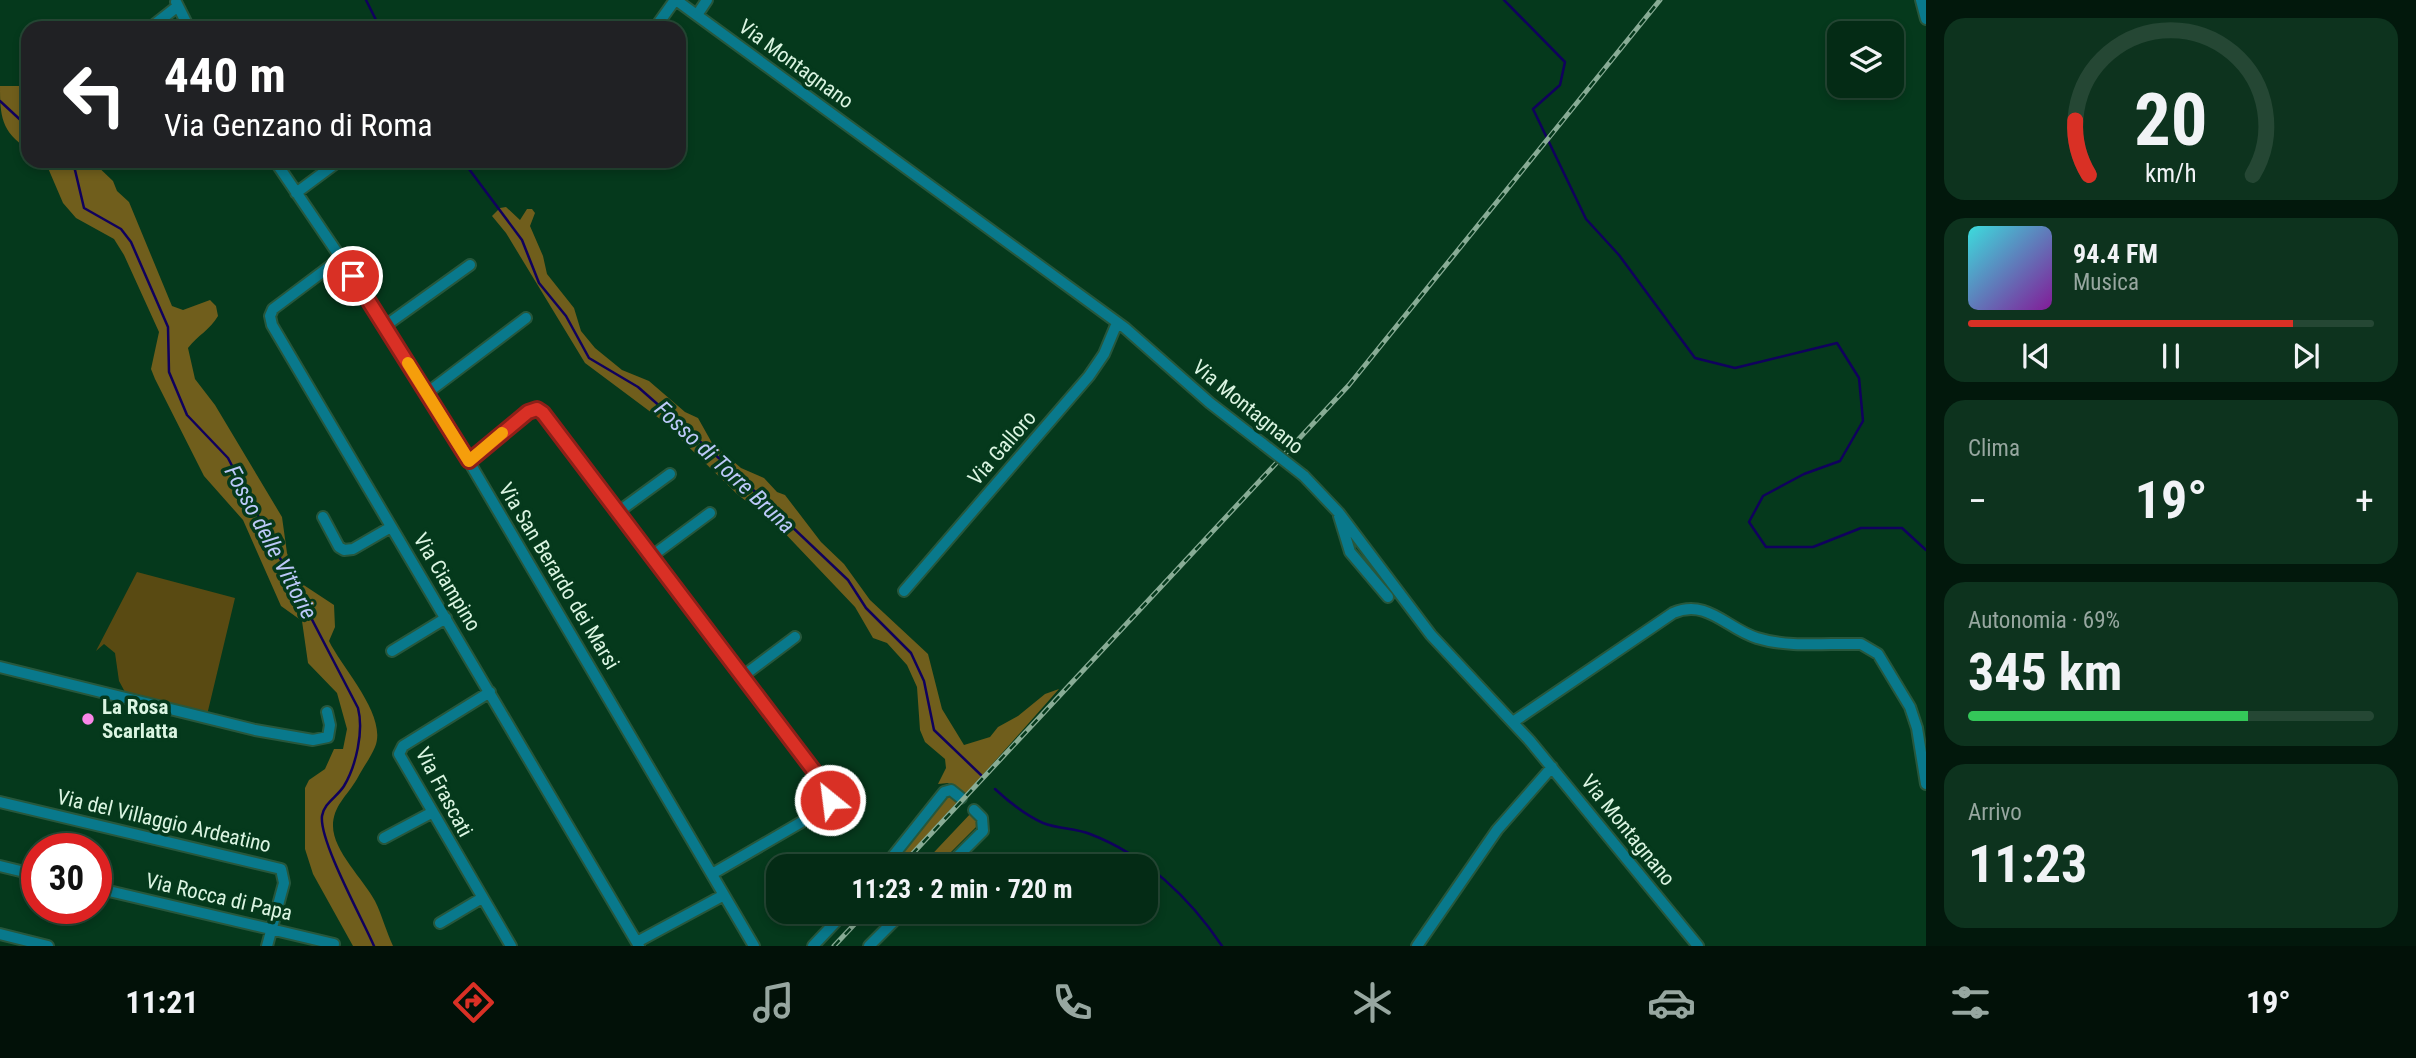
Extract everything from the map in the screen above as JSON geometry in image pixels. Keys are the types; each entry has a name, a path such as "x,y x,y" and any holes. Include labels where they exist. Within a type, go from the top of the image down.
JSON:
{"street":[{"name":"Via Montagnano","path":"676,0 1117,323 1204,398 1304,476 1339,513 1424,627 1552,767 1698,946"},
{"path":"660,21 676,0"},
{"path":"697,15 707,0"},
{"path":"1921,0 1926,19"},
{"path":"157,21 176,3 185,21"},
{"name":"Via San Berardo dei Marsi","path":"280,168 341,258 469,461 754,946"},
{"path":"296,193 330,168"},
{"name":"Via Ciampino","path":"341,258 275,307 271,319 638,944"},
{"path":"385,327 470,265"},
{"path":"426,393 526,318"},
{"name":"Via Galloro","path":"904,591 1089,376 1102,358 1117,323"},
{"path":"469,461 524,414 538,409 652,555 824,784 829,802 824,809 712,874"},
{"path":"618,512 670,474"},
{"path":"652,555 709,513"},
{"path":"1339,513 1343,536 1350,552 1388,597"},
{"path":"323,517 339,547 347,551 391,527"},
{"path":"1513,722 1670,615 1682,610 1696,609 1709,612 1762,639 1861,644 1873,649 1913,714 1926,784"},
{"path":"392,651 446,618"},
{"path":"743,676 795,636"},
{"path":"0,667 255,730 313,740 328,737 330,725 327,712"},
{"name":"Via Frascati","path":"490,692 400,749 401,760 511,946"},
{"path":"1417,946 1497,830 1552,767"},
{"path":"895,854 943,793 951,790 961,797"},
{"name":"Via del Villaggio Ardeatino","path":"0,802 281,869 284,883 267,946"},
{"path":"960,854 983,831 982,818 974,810"},
{"path":"384,838 431,813"},
{"path":"0,866 21,871"},
{"name":"Via Rocca di Papa","path":"112,892 334,944"},
{"path":"638,944 724,895"},
{"path":"440,923 482,898"},
{"path":"813,946 834,924"},
{"path":"869,946 890,924"},
{"path":"1,938 48,946"}],"shaded area":[{"path":"0,86 21,86 21,144 7,129 1,106"},
{"path":"48,168 99,168 129,202 172,306 183,310 210,300 216,306 218,316 215,321 188,348 195,379 215,405 282,517 287,553 296,580 334,605 335,627 329,641 362,692 375,721 375,747 338,807 333,826 338,845 375,901 393,946 353,946 313,874 305,849 305,788 309,780 325,769 334,749 343,749 347,729 337,693 308,663 302,621 281,606 243,520 204,476 155,379 151,369 159,332 124,255 114,239 76,218 63,203"},
{"path":"506,207 520,220 527,209 532,209 535,213 530,226 543,256 547,274 574,308 581,331 595,348 622,370 649,381 685,412 698,418 712,443 741,468 764,478 777,492 785,495 821,542 844,564 870,600 928,654 942,709 964,745 990,737 998,727 1018,716 1045,694 1059,689 964,796 948,783 938,784 946,768 945,759 925,742 920,730 917,687 907,665 887,643 873,638 855,607 777,525 737,494 660,419 585,363 506,233 492,216 500,208"},
{"path":"137,572 235,598 207,715 125,692 119,681 115,653 104,644 96,651"},
{"path":"950,794 959,800 910,854 902,854"},
{"path":"972,812 979,819 978,825 949,854 932,854"}],"waterway":[{"name":"Fosso di Torre Bruna","path":"366,0 376,21"},
{"path":"1504,0 1565,62 1560,85 1533,109 1586,219 1619,255 1695,358 1735,368 1837,343 1859,378 1863,421 1840,461 1804,474 1763,496 1749,522 1766,547 1813,547 1861,528 1902,528 1926,550"},
{"name":"Fosso delle Vittorie","path":"0,101 21,120"},
{"name":"Fosso delle Vittorie","path":"74,168 84,208 121,229 131,242 168,327 169,372 187,415 228,458 358,708 359,738 352,769 344,786 328,804 322,816 323,828 334,861 374,946"},
{"name":"Fosso di Torre Bruna","path":"468,168 522,240 539,283 566,316 589,358 638,387 729,467 848,580 866,608 911,653 924,681 934,730 981,775"},
{"name":"Fosso di Torre Bruna","path":"995,789 1036,820 1090,834 1147,866 1181,895 1222,946"}],"railway":[{"path":"912,854 1349,385 1660,0"},
{"path":"834,946 855,924"}],"slow traffic":[{"path":"408,363 469,461 502,433"}],"place":[{"name":"La Rosa Scarlatta","path":"88,719"}],"route":[{"path":"353,276 469,461 531,410 537,409 543,413 824,784 830,800"}]}
